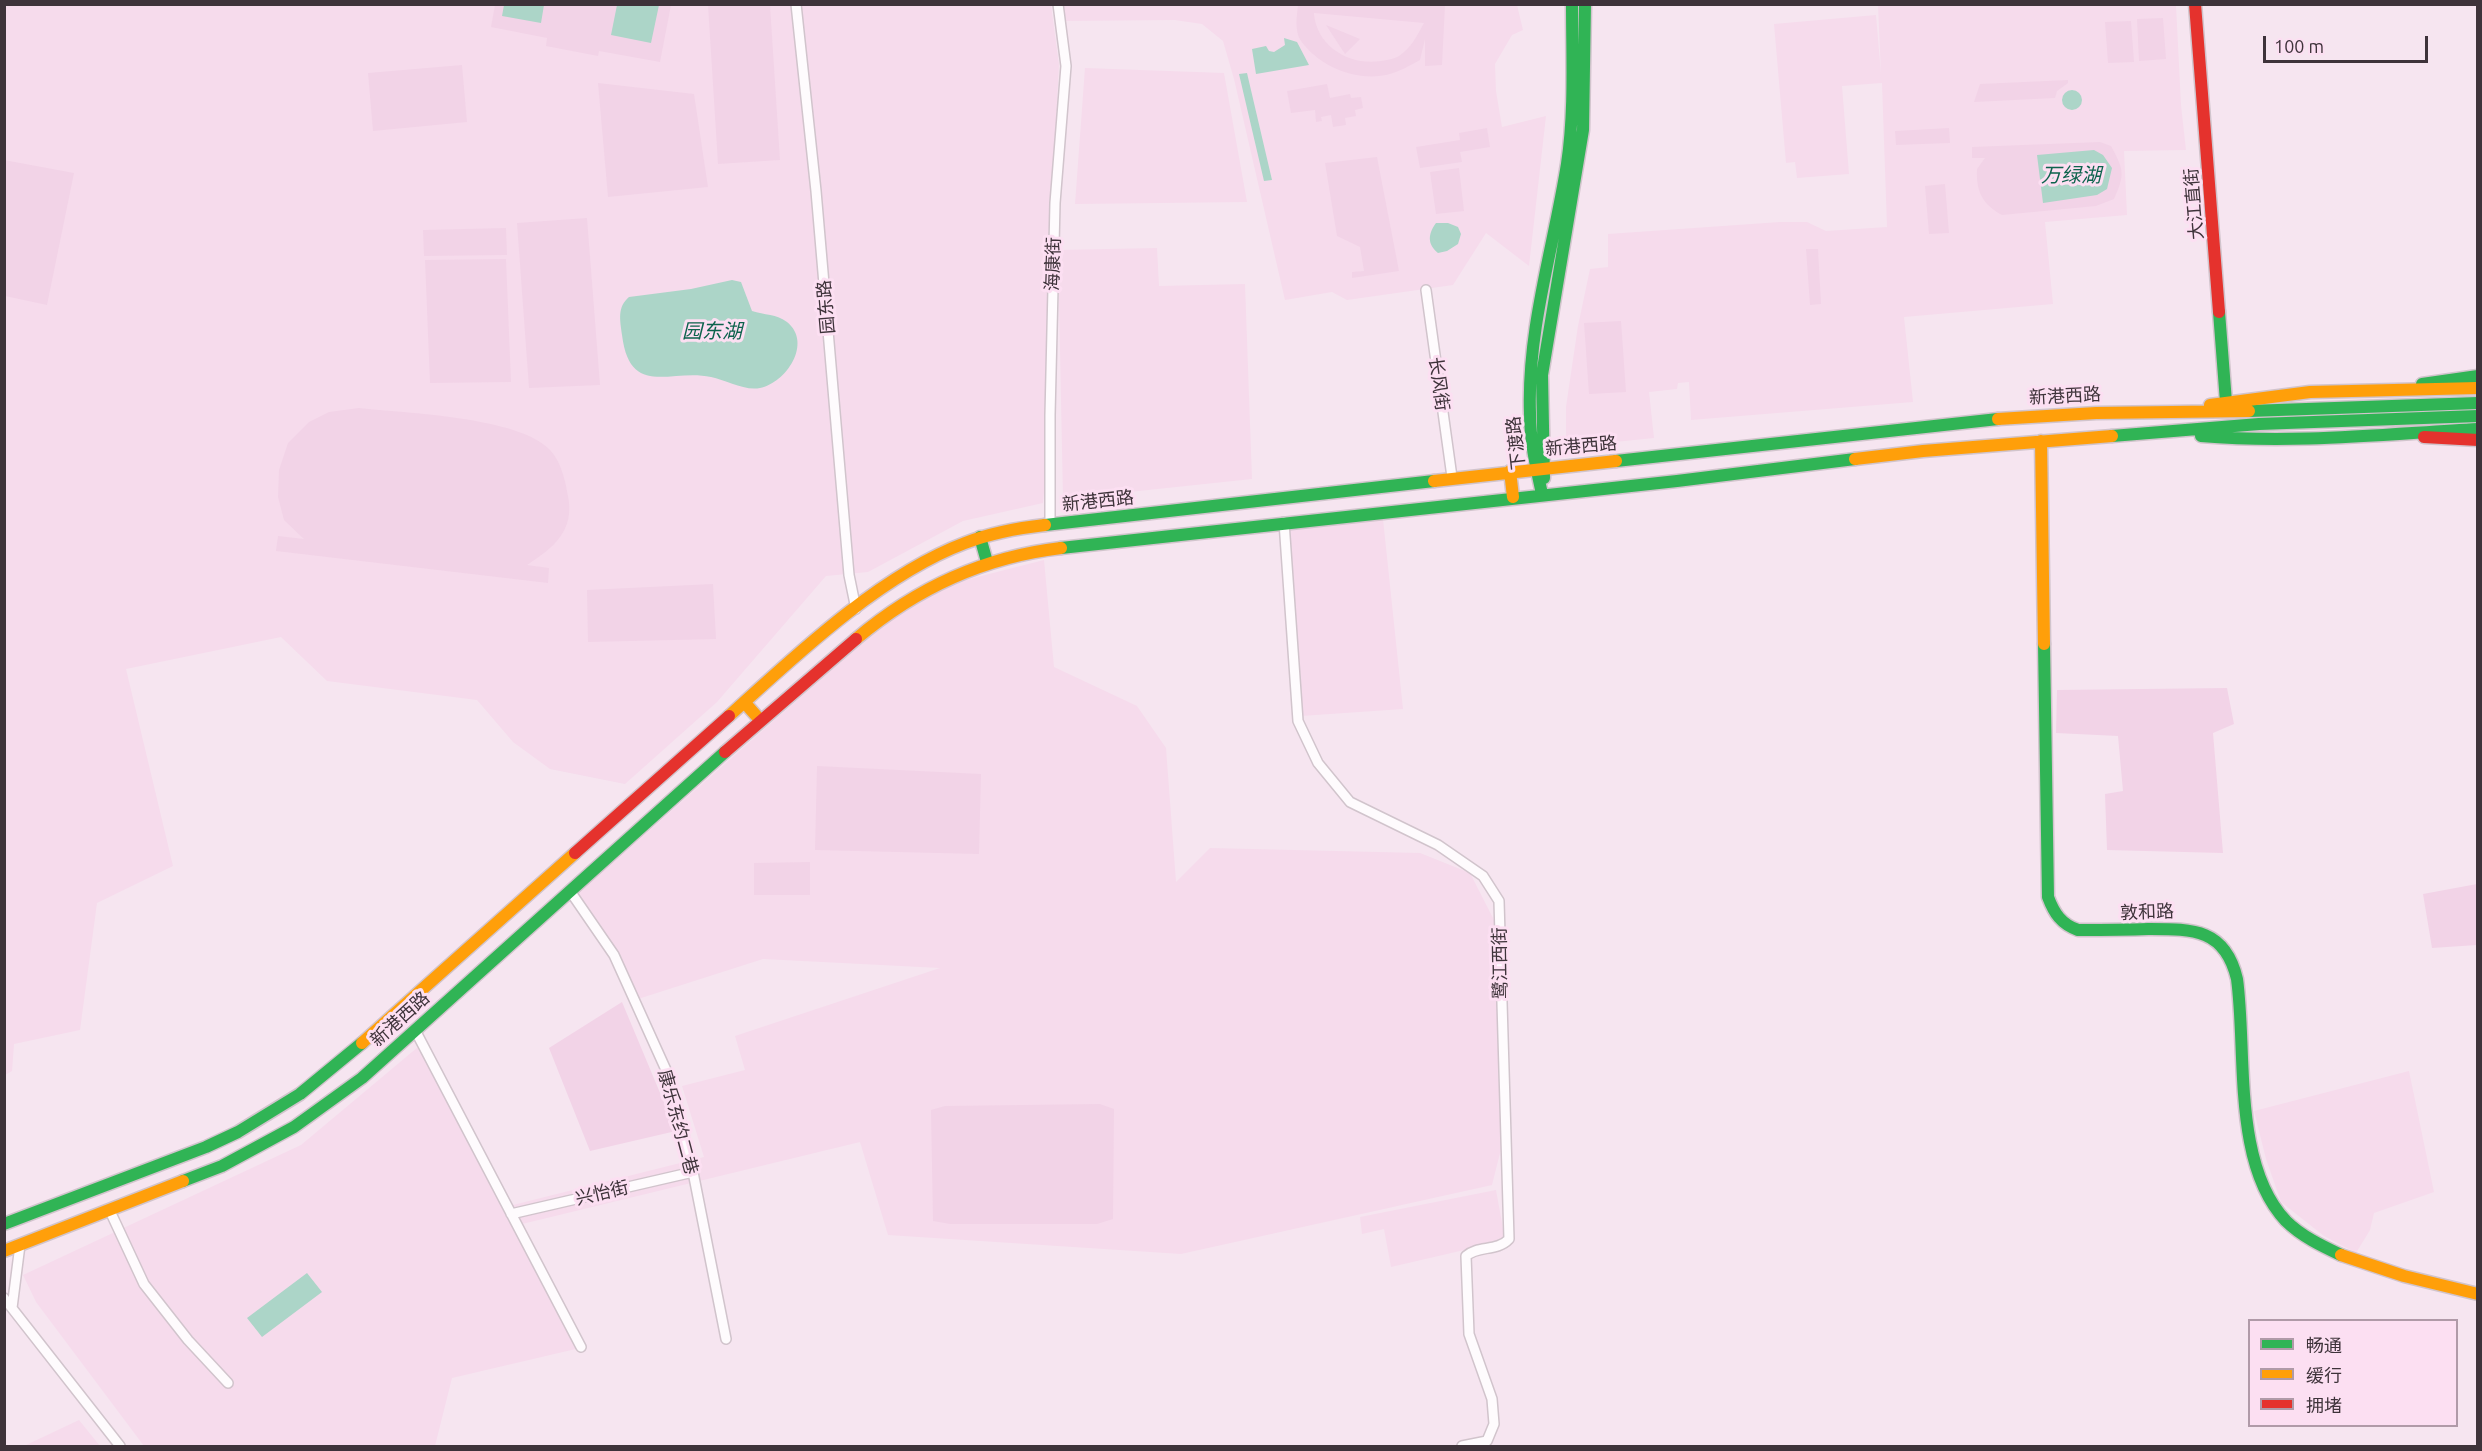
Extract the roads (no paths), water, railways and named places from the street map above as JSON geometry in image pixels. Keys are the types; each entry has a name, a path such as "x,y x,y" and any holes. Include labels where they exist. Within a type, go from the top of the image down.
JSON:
{"main road":[{"path":"1572,4 1579,82"},
{"path":"1579,82 1585,4"},
{"name":"大江直街","path":"2195,4 2226,402"},
{"name":"下渡路","path":"1542,494 1540,468 1544,360 1581,145 1579,82"},
{"path":"2409,387 2478,375"},
{"path":"2175,411 2226,402 2340,389 2478,388"},
{"name":"新港西路","path":"4,1251 222,1166 294,1127 362,1078 760,720 876,622 934,585 987,562 1057,548 1542,494 1605,475 1973,421 2048,415 2478,403"},
{"name":"新港西路","path":"4,1224 206,1147 238,1132 300,1094 371,1035 745,703 855,609 917,566 980,537 1050,524 1540,468 1605,475 2259,424 2478,416"},
{"path":"2172,432 2260,439 2402,435 2478,429"},
{"path":"2402,435 2478,440"},
{"name":"敦和路","path":"2041,441 2048,886 2052,910 2066,926 2078,930 2187,929 2199,931 2220,943 2229,955 2236,976 2243,1079 2250,1134 2262,1179 2276,1209 2295,1229 2331,1250 2375,1266 2478,1294"},
{"path":"1510,471 1513,497"},
{"path":"980,537 987,562"},
{"path":"745,703 760,720"}],"street":[{"name":"园东路","path":"796,4 816,191 849,575 855,609"},
{"name":"海康街","path":"1050,524 1055,203 1066,66 1058,4"},
{"name":"长风街","path":"1426,290 1452,477"},
{"name":"鹭江西街","path":"1284,522 1298,721 1317,763 1350,802 1438,845 1483,876 1499,901 1509,1239 1502,1246 1471,1252 1466,1256 1469,1334 1492,1399 1494,1424 1486,1441 1462,1446"},
{"name":"康乐东约二巷","path":"570,891 614,955 671,1081 693,1172 726,1339"},
{"path":"415,1030 581,1347"},
{"name":"兴怡街","path":"511,1214 693,1172"},
{"path":"110,1211 144,1284 188,1340 228,1383"},
{"path":"12,1308 20,1245"},
{"path":"4,1299 120,1446"}],"water":[{"path":"504,5 544,5 541,23 502,16"},
{"path":"617,5 659,5 651,43 611,35"},
{"path":"1284,38 1297,42 1309,65 1256,74 1252,49 1266,46 1269,51 1274,52 1285,45"},
{"path":"1247,73 1272,180 1264,181 1239,74"},
{"path":"2068,90 2076,90 2082,96 2082,104 2076,110 2068,110 2062,104 2062,96"},
{"name":"万绿湖","path":"2094,150 2103,155 2112,168 2107,189 2097,195 2043,203 2037,155"},
{"path":"1436,223 1448,223 1458,227 1461,234 1458,244 1447,251 1438,253 1430,242 1431,231"},
{"name":"园东湖","path":"732,280 741,282 752,311 779,317 787,322 794,331 797,351 793,361 779,379 770,385 754,389 696,375 654,377 643,374 634,367 626,355 620,319 621,309 629,297 691,289"},
{"path":"307,1273 322,1292 262,1337 247,1318"}]}
